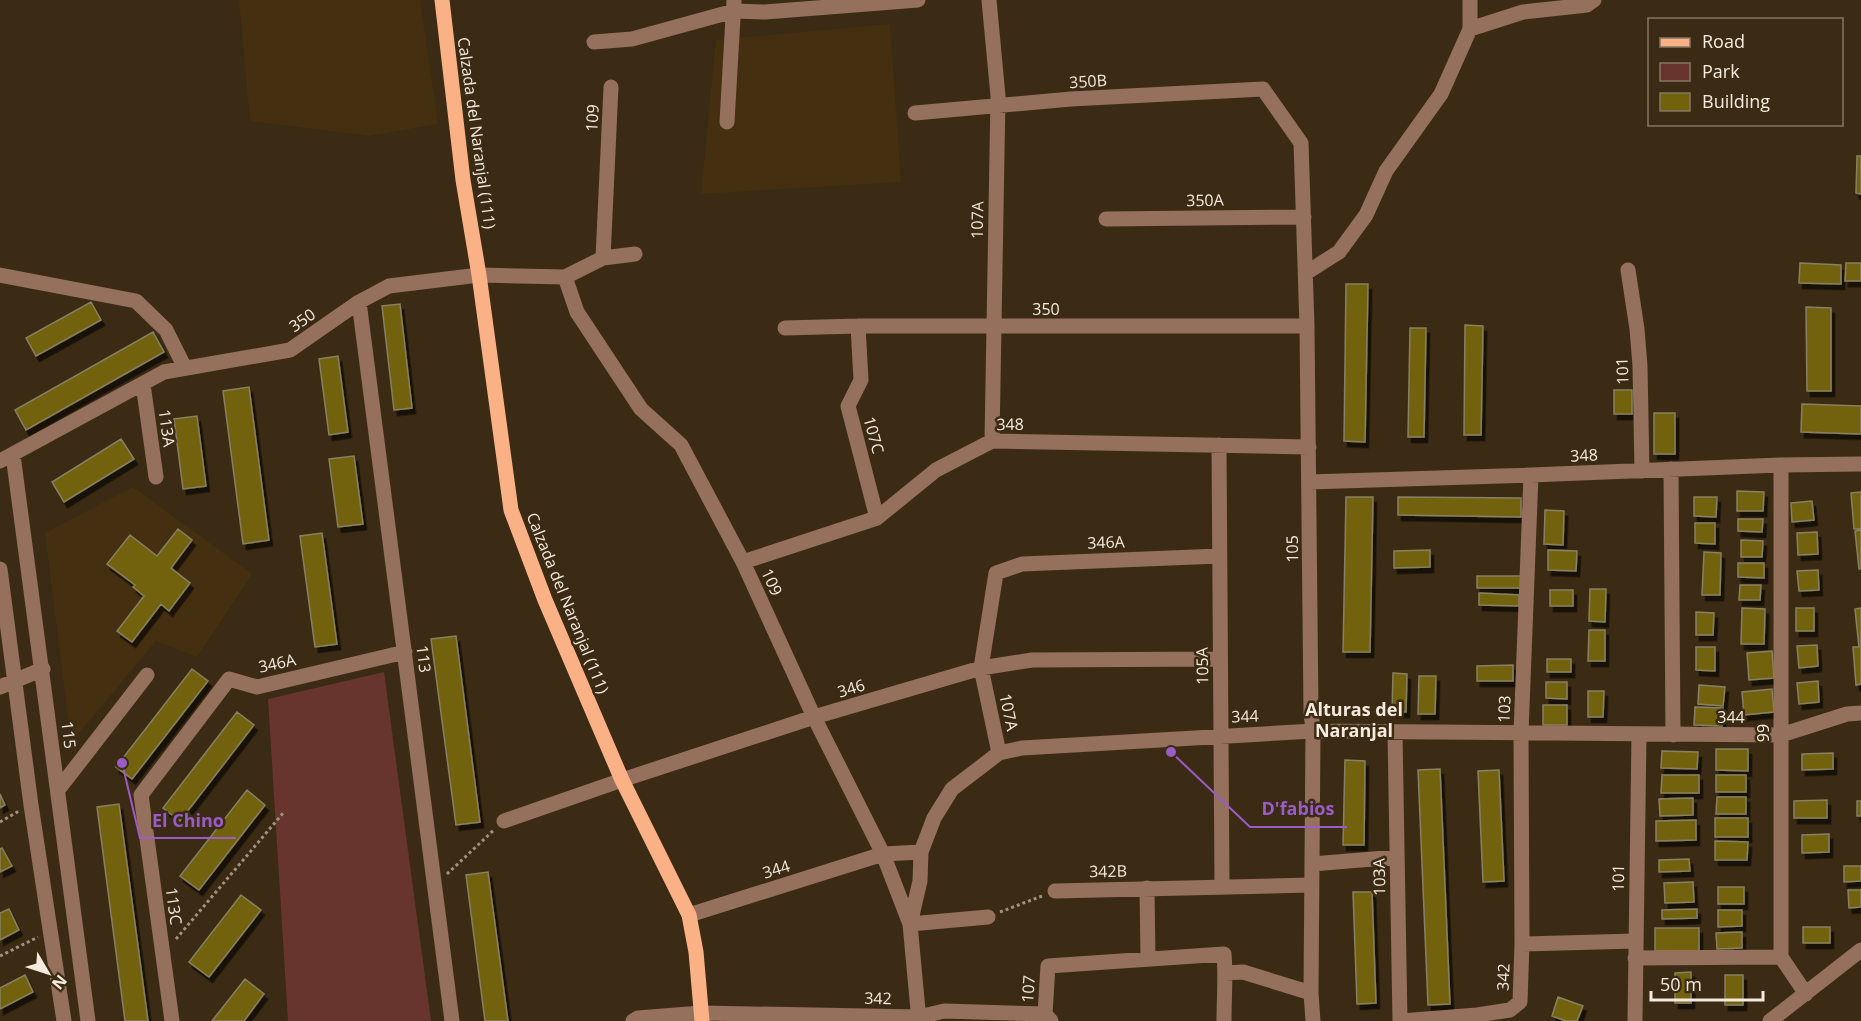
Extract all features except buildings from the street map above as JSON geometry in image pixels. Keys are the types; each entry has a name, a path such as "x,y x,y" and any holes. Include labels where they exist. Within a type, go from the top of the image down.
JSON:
{"main road":[{"name":"Calzada del Naranjal (111)","path":"442,0 463,180 479,275 511,510 545,600 622,780 689,915 696,952 702,1017"}],"street":[{"path":"594,42 632,39 734,6 765,12 918,0"},
{"name":"107A","path":"989,0 998,107 992,441"},
{"path":"1306,273 1339,252 1366,215 1386,171 1441,94 1470,29 1470,0"},
{"path":"1470,29 1523,12 1587,5 1594,0"},
{"path":"727,122 734,6"},
{"name":"109","path":"603,258 611,87"},
{"name":"350B","path":"915,113 1071,99 1263,88"},
{"name":"105","path":"1263,88 1301,143 1306,273 1313,731 1311,885 1313,1021"},
{"name":"350A","path":"1106,219 1304,217"},
{"name":"350","path":"7,458 164,372 290,350 359,302 389,286 479,275 565,277 603,258 635,254"},
{"name":"101","path":"1628,270 1640,357 1642,471"},
{"path":"0,275 136,301 166,330 185,369"},
{"name":"109","path":"565,277 577,312 641,409 681,445 743,562 814,717 883,854 910,924 919,1019"},
{"name":"113","path":"359,302 452,1021"},
{"name":"107C","path":"858,326 861,380 848,406 877,518"},
{"name":"350","path":"785,328 1307,326"},
{"name":"113A","path":"143,384 156,477"},
{"name":"348","path":"743,562 877,518 936,470 992,441 1309,447"},
{"name":"105A","path":"1219,445 1222,886"},
{"name":"115","path":"7,458 43,669 88,1021"},
{"name":"348","path":"1309,482 1861,464"},
{"name":"99","path":"1781,465 1781,957"},
{"path":"1671,469 1673,735"},
{"name":"103","path":"1522,944 1521,733 1532,475"},
{"name":"346A","path":"996,573 1022,564 1220,556"},
{"path":"0,569 31,805 64,1021"},
{"name":"107A","path":"996,573 981,668 999,753"},
{"name":"346A","path":"141,795 229,679 256,687 405,652"},
{"name":"346","path":"504,821 814,717 981,668 1032,660 1220,659"},
{"path":"0,687 43,669"},
{"path":"58,790 147,675"},
{"name":"344","path":"689,915 883,854 921,852 934,818 952,789 999,753 1022,748 1313,731 1782,735 1847,714 1861,713"},
{"name":"103A","path":"1395,733 1401,1021"},
{"name":"101","path":"1635,1021 1639,735"},
{"name":"113C","path":"141,795 172,1021"},
{"name":"109","path":"910,924 920,881 921,852"},
{"path":"1312,864 1397,857"},
{"name":"342B","path":"1055,891 1311,885"},
{"path":"1148,888 1148,959 1224,954 1226,973 1224,1021"},
{"path":"910,924 988,917"},
{"name":"342","path":"1401,1021 1510,1010 1520,1002 1522,944 1635,940"},
{"path":"1770,1021 1861,950"},
{"path":"1635,958 1781,957 1806,994"},
{"name":"107","path":"1048,1018 1048,966 1148,959"},
{"path":"1226,973 1243,972 1311,993"},
{"name":"342","path":"633,1021 638,1018 702,1017 919,1019 944,1011 1048,1018"}],"path":[{"path":"0,822 31,805"},
{"path":"163,954 284,812"},
{"path":"435,885 504,821"},
{"path":"988,917 1055,891"},
{"path":"0,956 50,931"}],"shaded area":[{"path":"239,0 420,0 438,124 369,136 250,121"},
{"path":"890,24 901,182 701,194 716,40"},
{"path":"133,487 252,574 197,657 156,641 71,743 45,533"}],"green space":[{"path":"384,672 431,1021 288,1021 268,699"}],"place":[{"name":"D'fabios","path":"1171,752"},
{"name":"El Chino","path":"122,763"}],"district":[{"name":"Alturas del Naranjal","path":"1354,719"}]}
